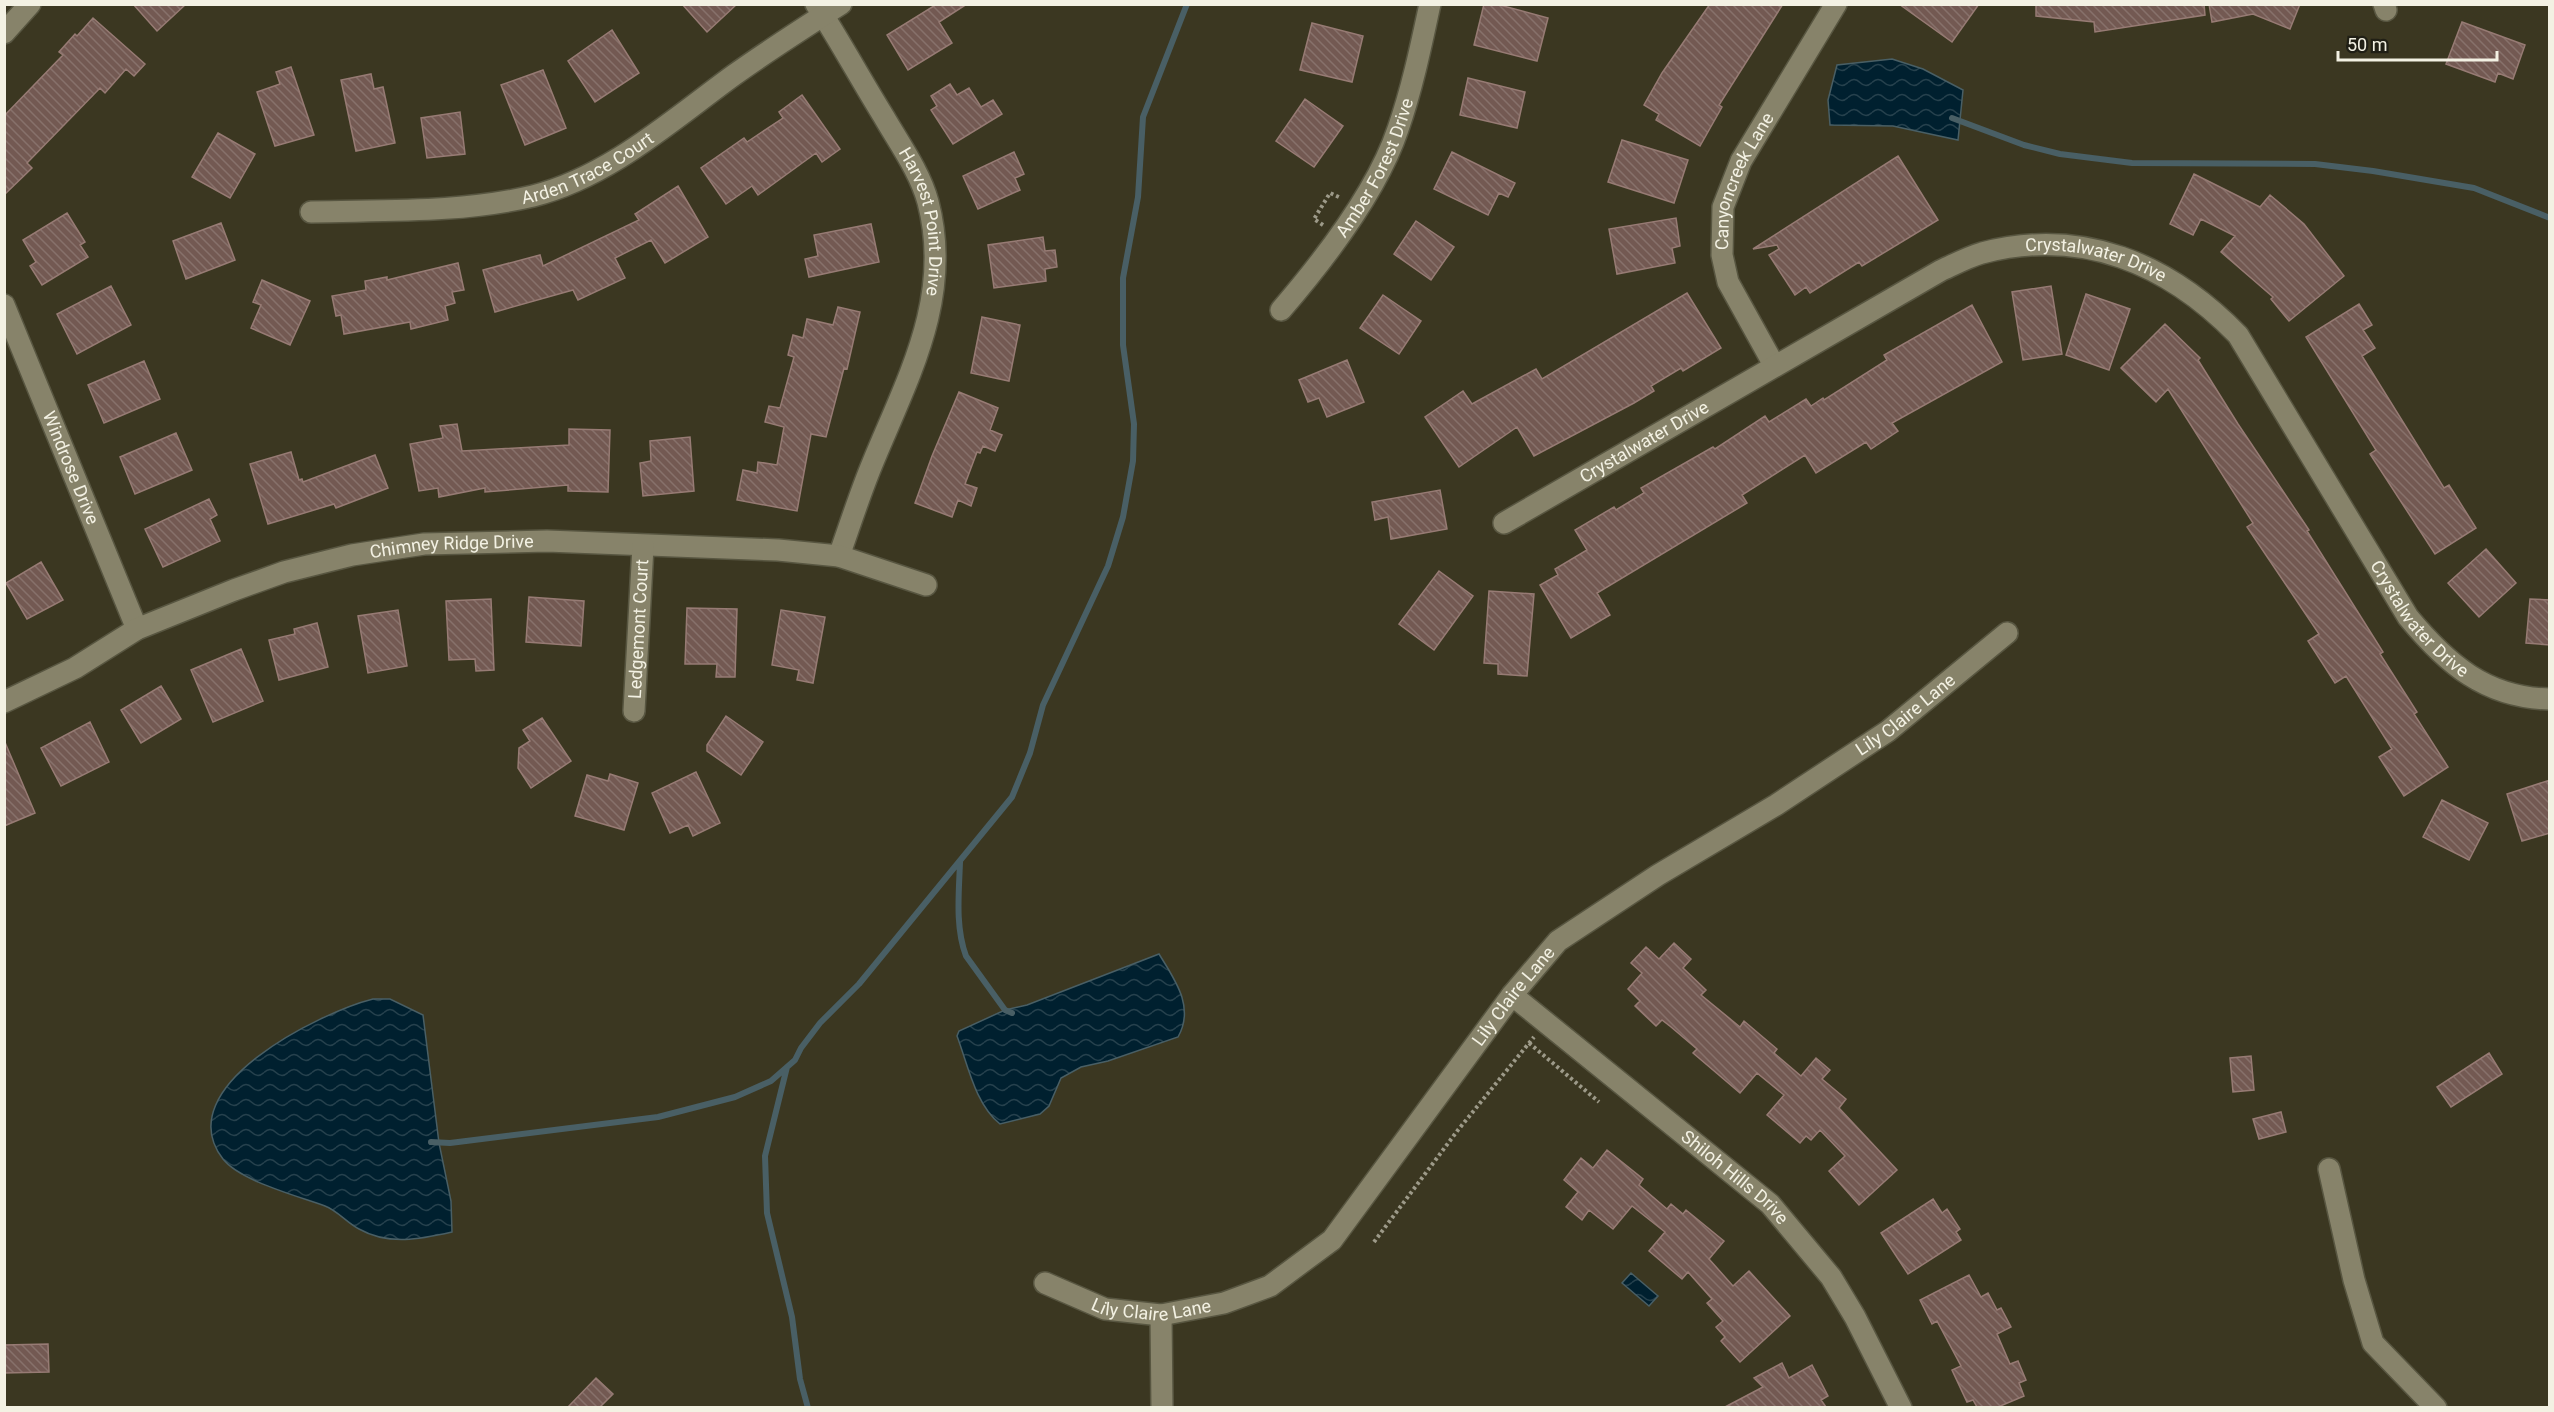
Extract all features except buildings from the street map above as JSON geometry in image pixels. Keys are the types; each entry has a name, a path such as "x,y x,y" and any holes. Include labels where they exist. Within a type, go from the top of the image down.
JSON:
{"street":[{"path":"4,33 30,4"},
{"name":"Amber Forest Drive","path":"1281,310 1320,264 1382,165 1397,131 1430,4"},
{"name":"Canyoncreek Lane","path":"1774,365 1728,282 1722,255 1723,207 1741,161 1836,4"},
{"name":"Arden Trace Court","path":"311,212 467,207 533,196 559,187 613,161 639,144 827,8"},
{"name":"Harvest Point Drive","path":"827,8 928,200 936,247 936,281 931,308 905,388 872,464 840,556"},
{"name":"Crystalwater Drive","path":"1504,523 1940,271 1980,254 2034,245 2097,250 2151,268 2195,295 2238,335 2408,617 2432,645 2470,675 2498,692 2523,699 2550,699"},
{"name":"Windrose Drive","path":"4,305 137,629"},
{"name":"Chimney Ridge Drive","path":"4,702 75,668 137,629 284,572 352,555 424,544 489,540 778,550 840,556 926,585"},
{"name":"Ledgemont Court","path":"634,711 643,546"},
{"name":"Lily Claire Lane","path":"1045,1283 1105,1309 1161,1316 1224,1303 1270,1286 1332,1240 1512,995 1558,941 1658,875 1776,804 1888,731 2007,633"},
{"name":"Shiloh Hills Drive","path":"1512,995 1770,1204 1831,1277 1855,1317 1901,1407"},
{"path":"2329,1168 2354,1280 2373,1343 2436,1407"},
{"path":"1161,1316 1162,1407"}],"path":[{"path":"1374,1242 1458,1130 1528,1043 1599,1102"}],"water":[{"path":"1892,59 1923,69 1963,90 1958,140 1893,126 1830,125 1828,100 1837,65"},
{"path":"1159,954 1177,984 1184,1004 1183,1026 1178,1037 1108,1061 1081,1067 1061,1078 1049,1106 1040,1114 1000,1124 991,1116 973,1083 957,1036 959,1031 1005,1010 1027,1005"},
{"path":"373,999 390,999 423,1015 439,1143 451,1201 452,1232 405,1240 382,1238 370,1234 330,1208 270,1187 231,1167 223,1159 211,1132 216,1105 232,1080 258,1057 288,1036 320,1019"},
{"path":"1631,1273 1658,1296 1649,1306 1622,1283"}],"waterway":[{"path":"431,1142 450,1143 658,1117 735,1097 771,1081 795,1060 820,1023 859,984 1012,797 1030,753 1043,705 1108,566 1123,517 1133,461 1134,424 1123,345 1123,278 1138,197 1143,117 1187,4"},
{"path":"1952,118 2024,145 2060,154 2132,163 2315,164 2373,171 2474,188 2550,218"},
{"path":"960,862 959,921 966,956 1005,1010 1012,1013"},
{"path":"787,1067 765,1156 767,1213 792,1317 800,1379 808,1408"}]}
